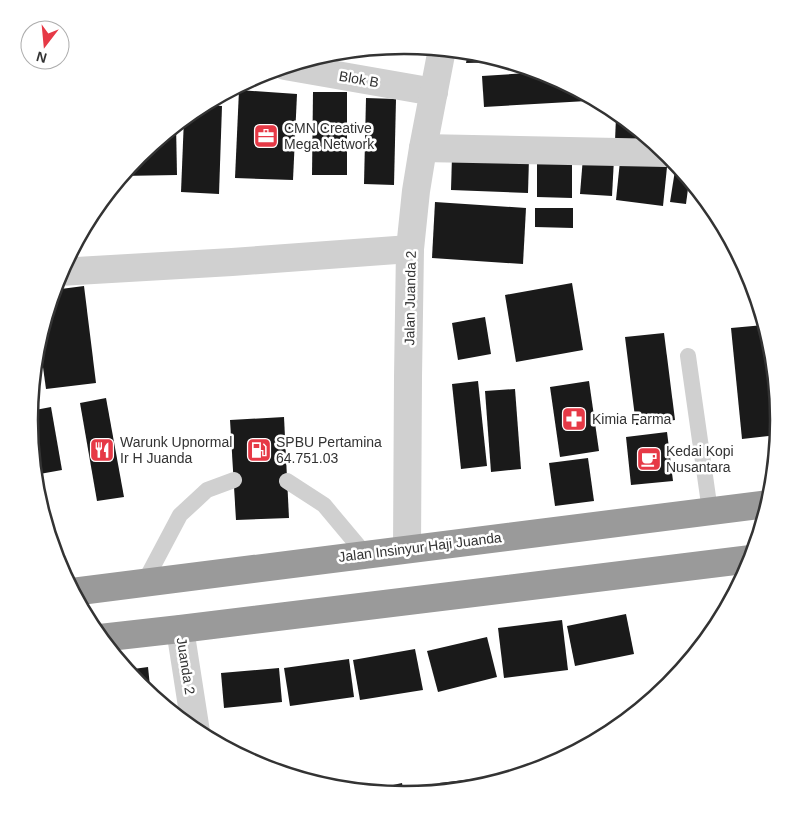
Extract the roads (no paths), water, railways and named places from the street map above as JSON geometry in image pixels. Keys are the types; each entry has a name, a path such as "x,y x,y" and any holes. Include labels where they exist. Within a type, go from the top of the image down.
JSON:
{"highway":[{"name":"Jalan Insinyur Haji Juanda","path":"80,591 759,505"},
{"path":"109,637 742,559"}],"street":[{"name":"Jalan Juanda 2","path":"407,549 410,248 416,191 441,56"},
{"name":"Blok B","path":"300,69 434,92"},
{"path":"423,148 653,153"},
{"path":"69,271 410,248"},
{"name":"Juanda 2","path":"180,629 194,720"}],"lane":[{"path":"688,356 710,511"},
{"path":"144,582 180,515 207,490 234,480"},
{"path":"287,481 324,505 365,554"}],"place":[{"name":"CMN Creative Mega Network","path":"266,136"},
{"name":"Kimia Farma","path":"574,419"},
{"name":"Warunk Upnormal Ir H Juanda","path":"102,450"},
{"name":"SPBU Pertamina 64.751.03","path":"259,450"},
{"name":"Kedai Kopi Nusantara","path":"649,459"}]}
